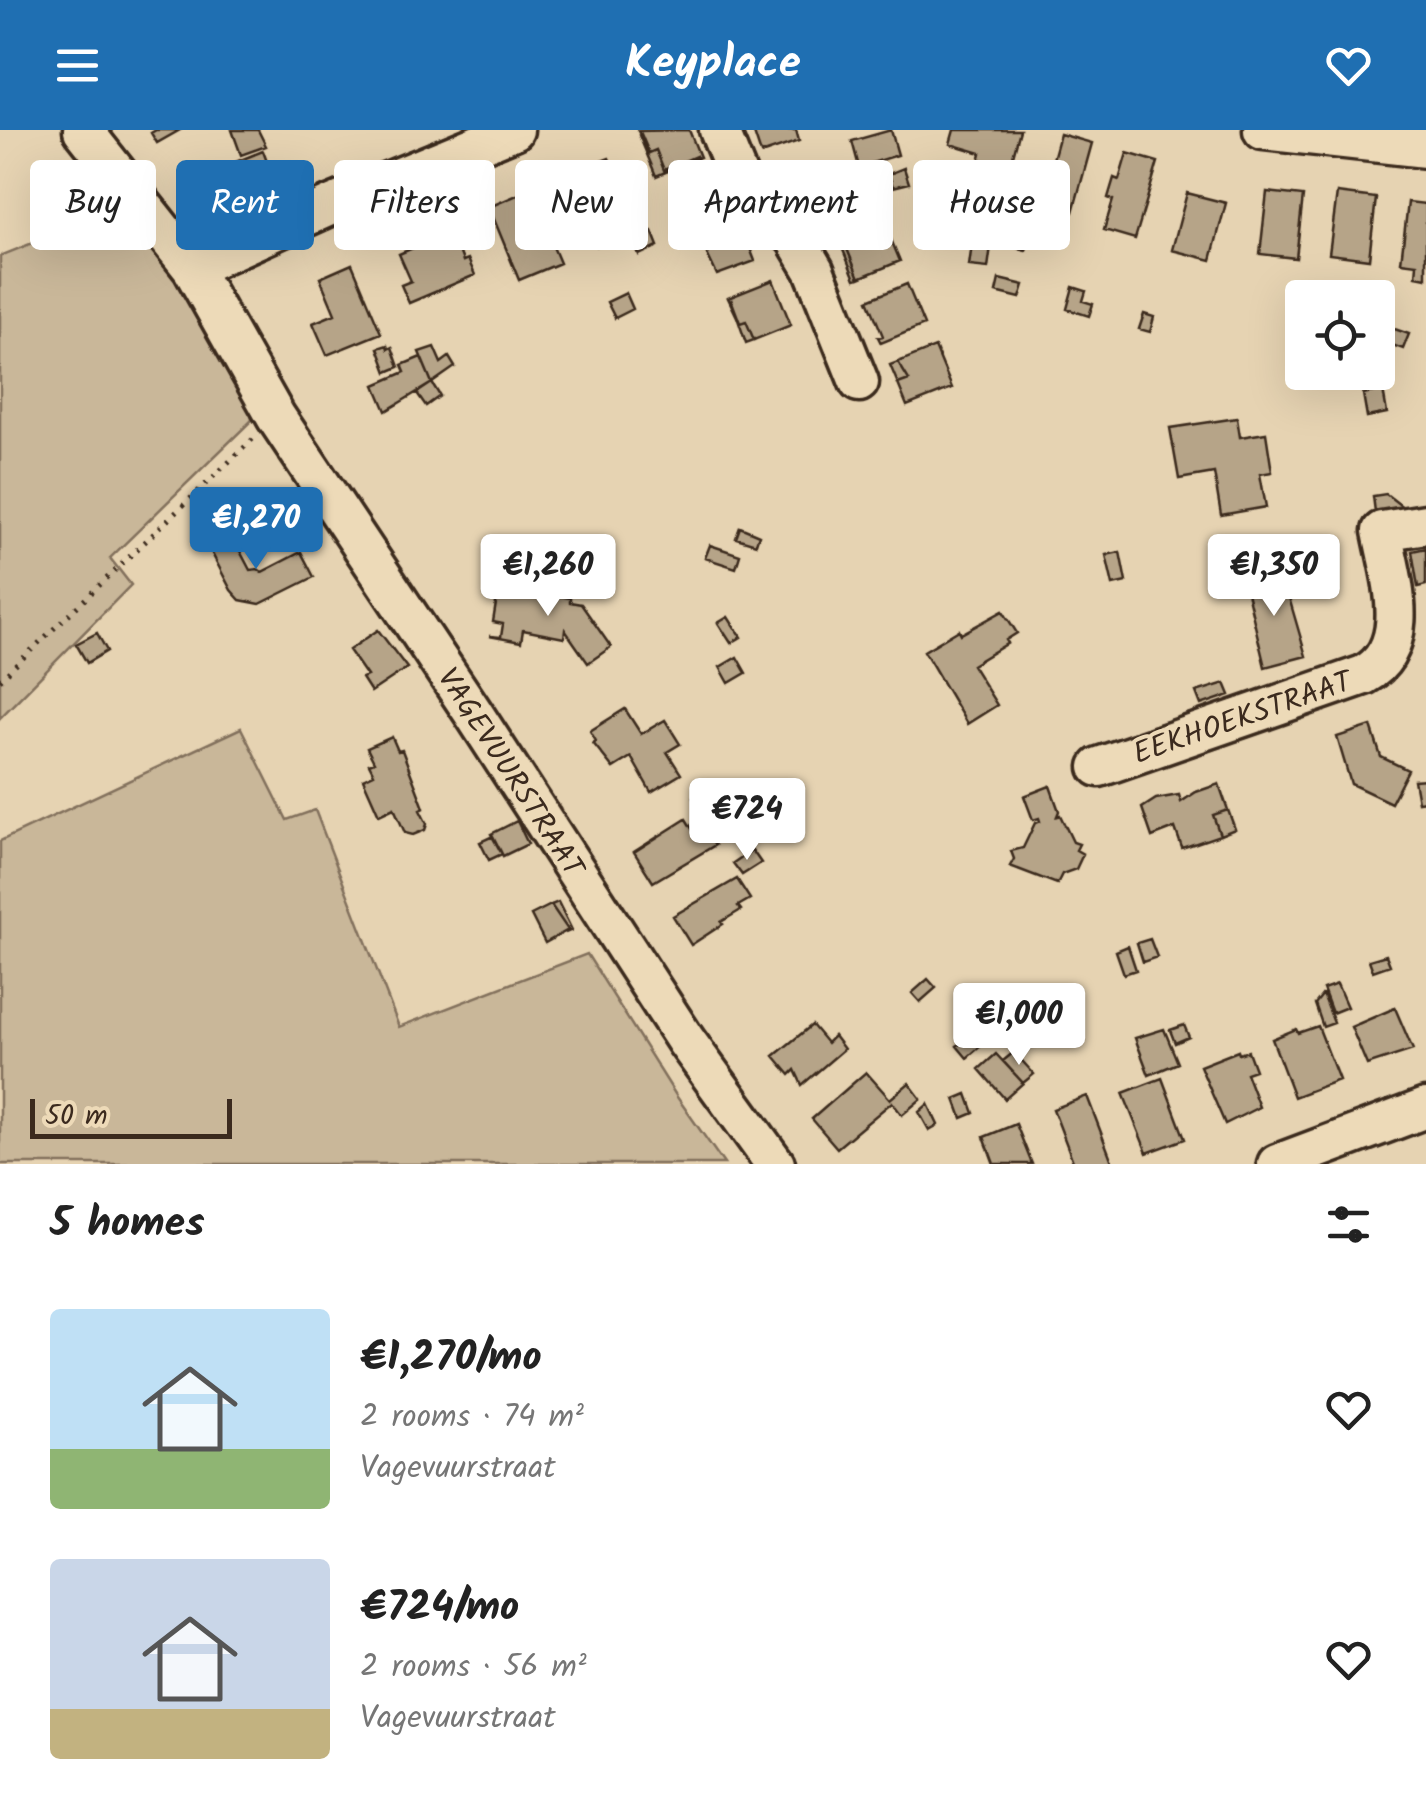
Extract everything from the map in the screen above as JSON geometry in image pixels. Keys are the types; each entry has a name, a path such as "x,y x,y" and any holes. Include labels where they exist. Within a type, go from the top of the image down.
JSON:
{"street":[{"name":"VAGEVUURSTRAAT","path":"84,130 192,268 276,417 686,1041 775,1164"},
{"path":"192,268 514,130"},
{"path":"719,130 741,184 795,238 814,270 858,382"},
{"path":"1262,130 1426,148"},
{"name":"EEKHOEKSTRAAT","path":"1099,767 1381,666 1391,649 1396,609 1382,532 1426,524"},
{"path":"1277,1164 1426,1108"}],"path":[{"path":"0,680 276,417"}],"shaded area":[{"path":"30,244 30,250 154,250 184,290 249,404 252,420 110,558 131,585 0,718 0,256"},
{"path":"241,728 287,820 315,810 399,1027 587,954 724,1164 0,1164 0,841"}],"building":[{"path":"180,130 157,143 151,133"},
{"path":"232,130 258,130 266,146 241,155"},
{"path":"689,130 700,157 668,160 668,169 664,170 656,150 649,153 638,131"},
{"path":"753,130 796,130 799,141 761,154"},
{"path":"891,130 898,155 857,160 852,141"},
{"path":"954,130 1020,130 1012,160 979,160 981,153 950,144"},
{"path":"1060,134 1092,143 1073,212 1070,160 1053,160"},
{"path":"639,135 649,153 656,150 668,171 656,176"},
{"path":"263,151 266,160 240,160"},
{"path":"1127,153 1158,162 1135,239 1104,230 1113,200 1108,198 1114,178 1119,180"},
{"path":"904,168 909,183 893,187 893,172"},
{"path":"1267,192 1303,196 1296,258 1260,254"},
{"path":"1187,193 1226,203 1211,260 1172,250"},
{"path":"1337,193 1376,198 1369,259 1329,254"},
{"path":"515,196 515,250 554,250 560,263 519,280 495,222 495,204"},
{"path":"1408,202 1426,204 1426,278 1416,276 1417,264 1401,262"},
{"path":"648,231 652,231 658,246 639,255 637,250 648,250"},
{"path":"893,244 900,261 859,278 848,250 893,250"},
{"path":"408,250 459,250 475,275 409,303 401,285 411,281 399,254"},
{"path":"705,250 751,250 755,261 717,275"},
{"path":"843,250 848,250 859,278 855,279"},
{"path":"971,250 990,250 988,268 969,266"},
{"path":"352,264 381,333 327,355 313,323 335,314 320,278"},
{"path":"999,279 1024,285 1020,298 996,292"},
{"path":"773,280 791,325 754,340 746,321 740,323 728,298"},
{"path":"907,284 924,325 881,343 878,337 883,336 868,300"},
{"path":"1073,287 1086,291 1083,301 1093,304 1089,316 1067,309"},
{"path":"626,293 633,309 615,318 607,302"},
{"path":"731,299 740,323 746,321 754,340 746,343"},
{"path":"1144,314 1154,317 1150,332 1139,329"},
{"path":"1395,329 1409,334 1403,349 1395,346"},
{"path":"387,345 388,349 392,347 399,367 387,372 378,348"},
{"path":"434,347 441,363 449,357 455,367 432,383 419,352"},
{"path":"935,347 952,388 907,406 898,384 909,380 898,362"},
{"path":"421,357 432,383 386,411 375,385 405,372 402,365"},
{"path":"898,362 909,380 898,384 890,365"},
{"path":"432,383 440,396 426,406 417,393"},
{"path":"1383,390 1387,413 1367,417 1363,394"},
{"path":"1237,418 1240,437 1266,433 1272,472 1260,474 1266,507 1221,515 1214,473 1179,479 1170,428"},
{"path":"1386,494 1404,508 1375,512 1373,496"},
{"path":"740,527 759,535 756,544 736,538"},
{"path":"229,530 250,570 262,572 301,552 314,577 260,604 240,600 206,542"},
{"path":"710,545 740,555 736,568 705,558"},
{"path":"1426,548 1426,585 1418,587 1412,551"},
{"path":"1120,552 1126,582 1113,585 1106,555"},
{"path":"1281,570 1306,656 1265,667 1244,580"},
{"path":"510,584 549,591 581,604 611,647 588,663 565,630 564,638 523,630 521,642 489,636 501,637 503,624 493,622 497,597 508,599"},
{"path":"1003,611 1017,633 972,665 997,705 967,724 924,651"},
{"path":"728,617 741,637 731,643 718,623"},
{"path":"378,630 407,668 371,692 362,678 367,676 349,650"},
{"path":"97,633 107,651 87,663 76,644"},
{"path":"737,657 746,673 729,683 720,667"},
{"path":"1225,683 1230,695 1201,705 1196,692"},
{"path":"625,709 641,734 665,720 680,744 667,752 681,774 651,792 631,757 613,768 593,743 596,741 590,731"},
{"path":"1371,726 1381,757 1408,770 1391,803 1351,784 1337,737"},
{"path":"392,737 398,751 402,750 424,808 420,810 427,824 425,830 413,835 405,833 394,808 379,815 363,779 374,774 369,764 374,762 367,748"},
{"path":"1426,779 1426,801 1418,802 1414,780"},
{"path":"1219,784 1228,810 1213,815 1220,835 1182,848 1175,828 1152,837 1142,808 1156,799 1179,795 1181,802"},
{"path":"714,785 723,799 702,812 693,798"},
{"path":"1050,786 1059,811 1057,816 1060,815 1073,842 1079,844 1076,850 1083,854 1076,869 1062,874 1057,884 1010,866 1014,859 1011,851 1023,848 1035,823 1040,821 1033,820 1024,796"},
{"path":"782,792 799,796 795,813 784,811 786,803 779,801"},
{"path":"1228,810 1235,829 1220,835 1213,815"},
{"path":"686,819 694,832 703,826 715,845 653,882 634,852"},
{"path":"517,821 528,844 503,856 491,834"},
{"path":"493,836 502,854 489,860 480,842"},
{"path":"752,850 761,863 742,875 733,863"},
{"path":"737,879 750,899 738,906 741,910 691,945 673,916"},
{"path":"558,902 572,930 565,933 568,930 551,905"},
{"path":"551,905 568,930 545,943 531,915"},
{"path":"1150,939 1157,957 1143,962 1137,943"},
{"path":"1128,946 1136,970 1124,974 1116,951"},
{"path":"1386,955 1390,965 1373,971 1369,960"},
{"path":"928,979 936,988 920,1002 912,993"},
{"path":"1337,984 1347,1007 1332,1013 1323,989"},
{"path":"1323,994 1334,1023 1323,1027 1315,1004"},
{"path":"1395,1008 1413,1050 1367,1065 1351,1027"},
{"path":"812,1025 827,1043 834,1036 844,1049 802,1085 795,1070 790,1075 774,1056"},
{"path":"1184,1025 1189,1037 1175,1043 1170,1030"},
{"path":"1318,1026 1339,1080 1294,1097 1272,1039 1296,1029 1298,1033"},
{"path":"1164,1029 1178,1063 1149,1075 1135,1038"},
{"path":"972,1034 982,1045 967,1058 957,1046"},
{"path":"1248,1051 1255,1070 1246,1073 1259,1107 1225,1124 1200,1066"},
{"path":"1014,1052 1034,1074 1023,1083 1003,1061"},
{"path":"996,1054 1023,1083 1005,1099 979,1069"},
{"path":"866,1072 890,1099 909,1083 921,1099 902,1115 892,1102 837,1148 812,1119"},
{"path":"866,1072 890,1099 909,1083 921,1099 902,1115 892,1102 837,1148 812,1119"},
{"path":"1162,1078 1185,1139 1147,1153 1123,1093"},
{"path":"967,1094 974,1113 962,1118 955,1099"},
{"path":"1087,1096 1113,1164 1074,1164 1053,1109"},
{"path":"928,1104 938,1125 929,1130 919,1112"},
{"path":"1016,1124 1032,1164 994,1164 984,1137"}]}
